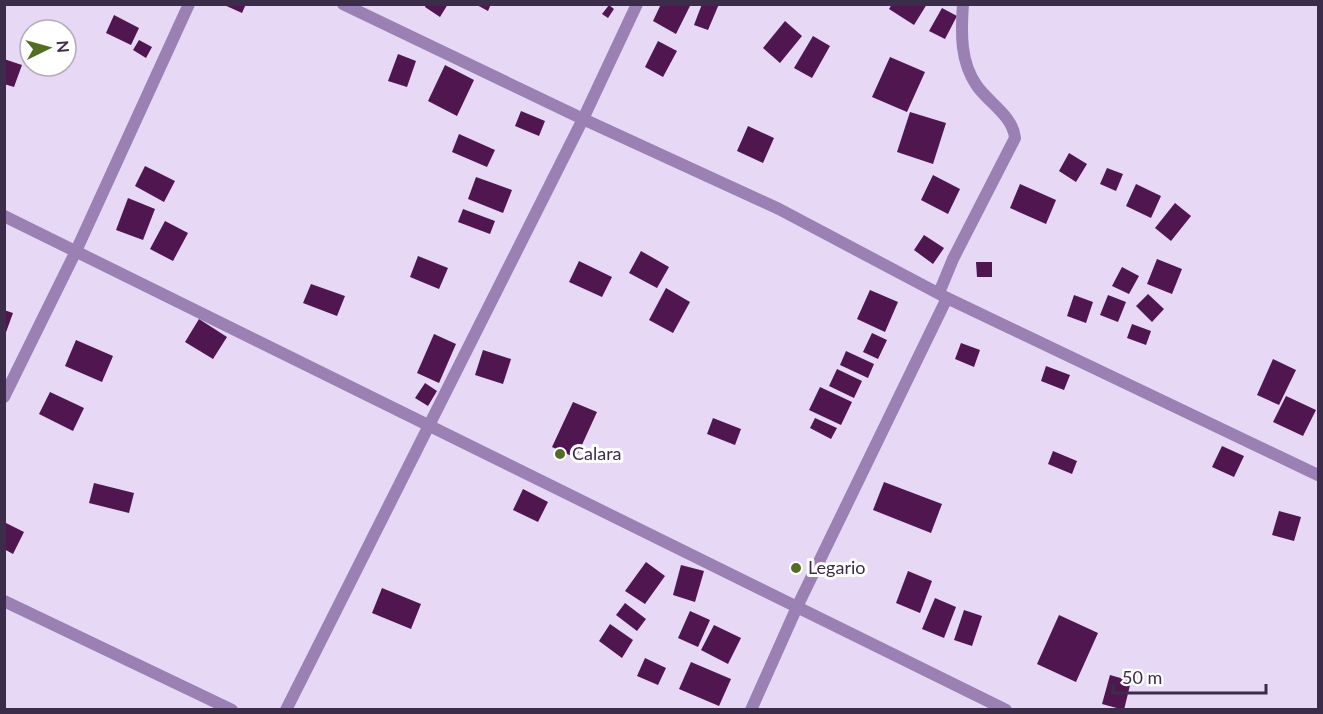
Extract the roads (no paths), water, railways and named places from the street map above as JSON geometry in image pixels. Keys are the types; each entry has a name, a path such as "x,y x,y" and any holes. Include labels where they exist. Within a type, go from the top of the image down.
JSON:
{"street":[{"path":"4,397 76,251 189,4"},
{"path":"343,4 779,209 943,295 1318,475"},
{"path":"286,710 584,119 638,4"},
{"path":"751,710 943,295 953,259 1015,138 1014,129 1009,121 977,87 968,71 962,51 963,4"},
{"path":"4,216 1006,710"},
{"path":"4,601 232,710"}],"place":[{"name":"Calara","path":"560,454"},
{"name":"Legario","path":"796,568"}]}
